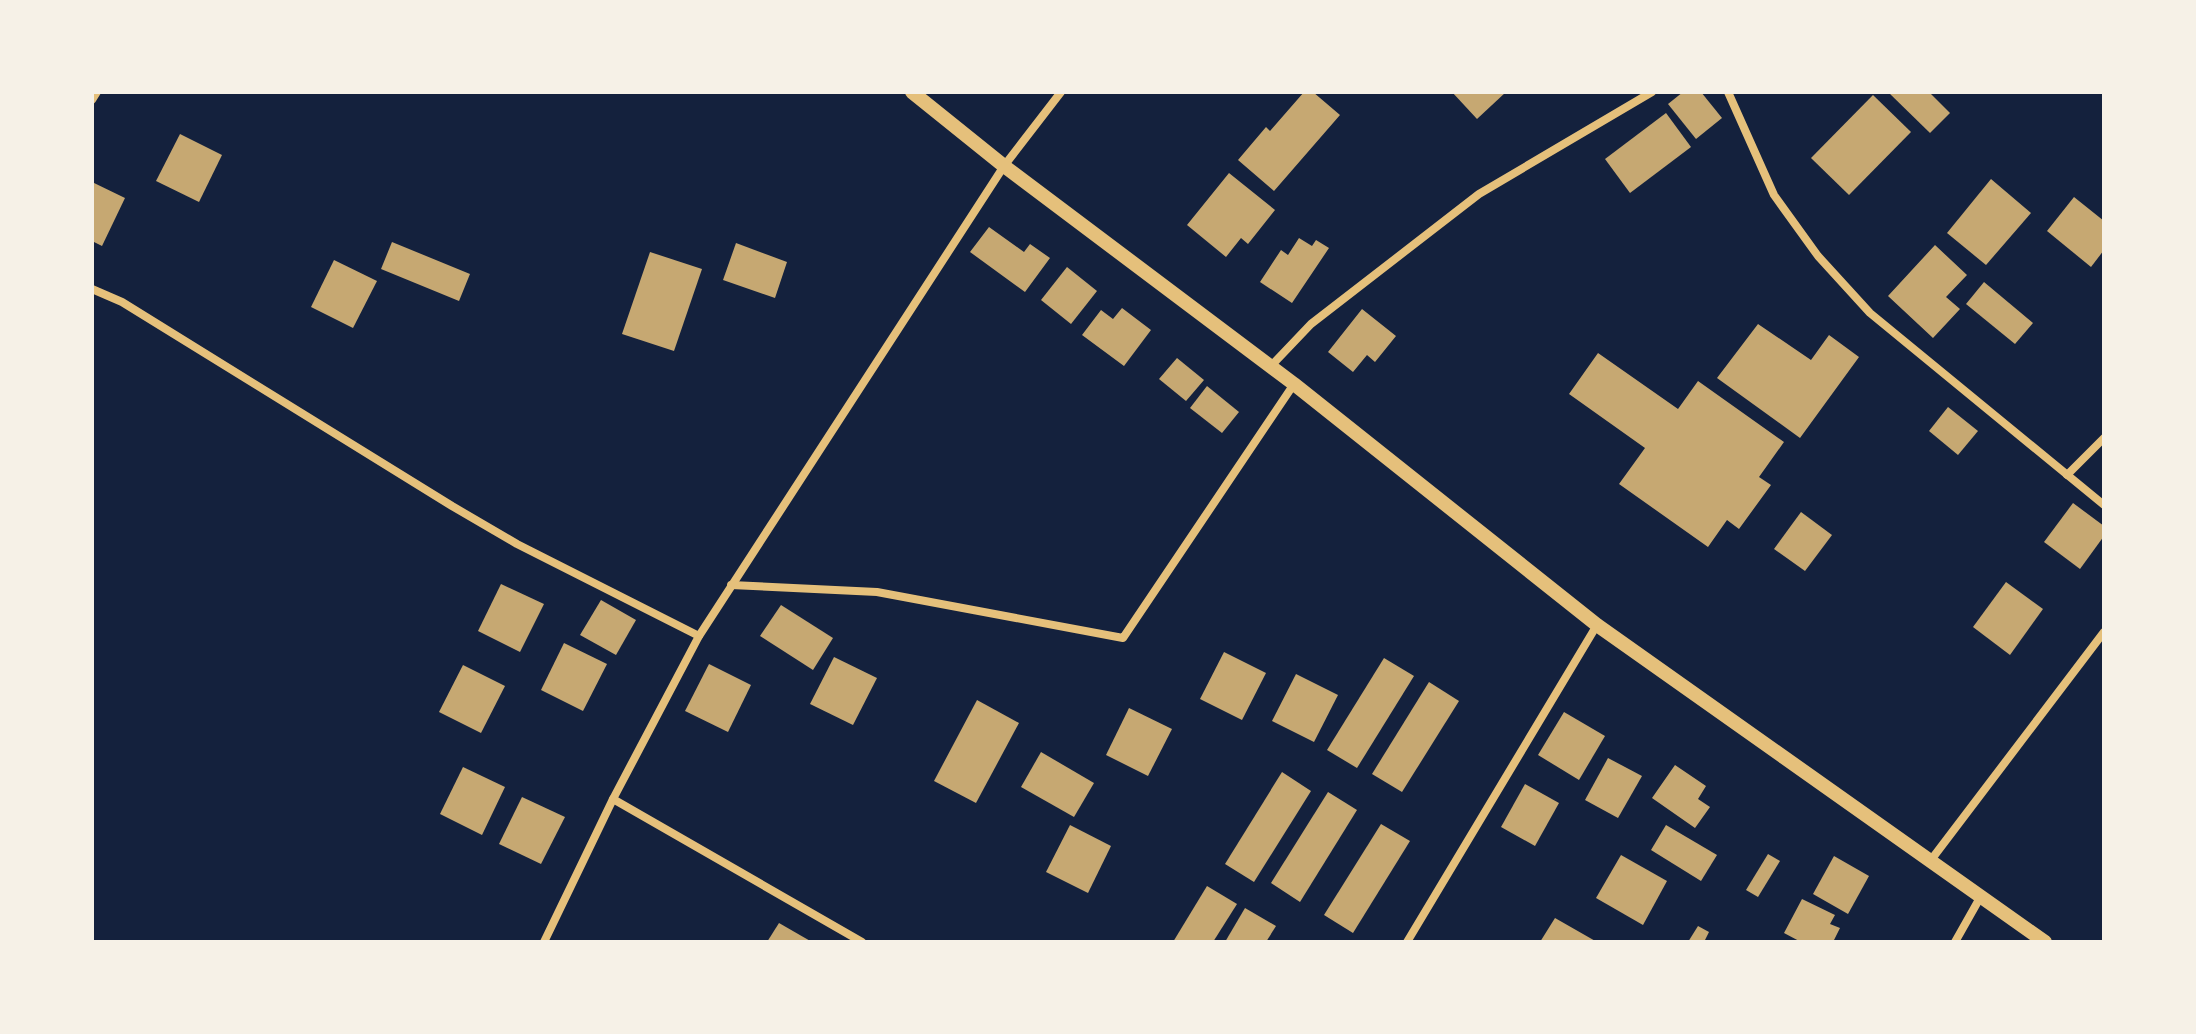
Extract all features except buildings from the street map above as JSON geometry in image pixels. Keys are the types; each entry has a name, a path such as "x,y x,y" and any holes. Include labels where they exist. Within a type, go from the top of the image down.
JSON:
{"street":[{"path":"92,100 97,92"},
{"path":"912,92 1004,166 1294,384 1597,625 2045,942"},
{"path":"544,942 613,799 699,636 1004,166 1061,92"},
{"path":"1270,367 1311,324 1479,194 1652,92"},
{"path":"1728,92 1774,195 1818,256 1870,313 2104,505"},
{"path":"92,289 122,302 517,544 699,636"},
{"path":"731,585 877,592 1123,638 1294,384"},
{"path":"2067,475 2104,438"},
{"path":"1407,942 1597,625"},
{"path":"1931,860 2104,632"},
{"path":"613,799 862,942"},
{"path":"1955,942 1981,896"}]}
